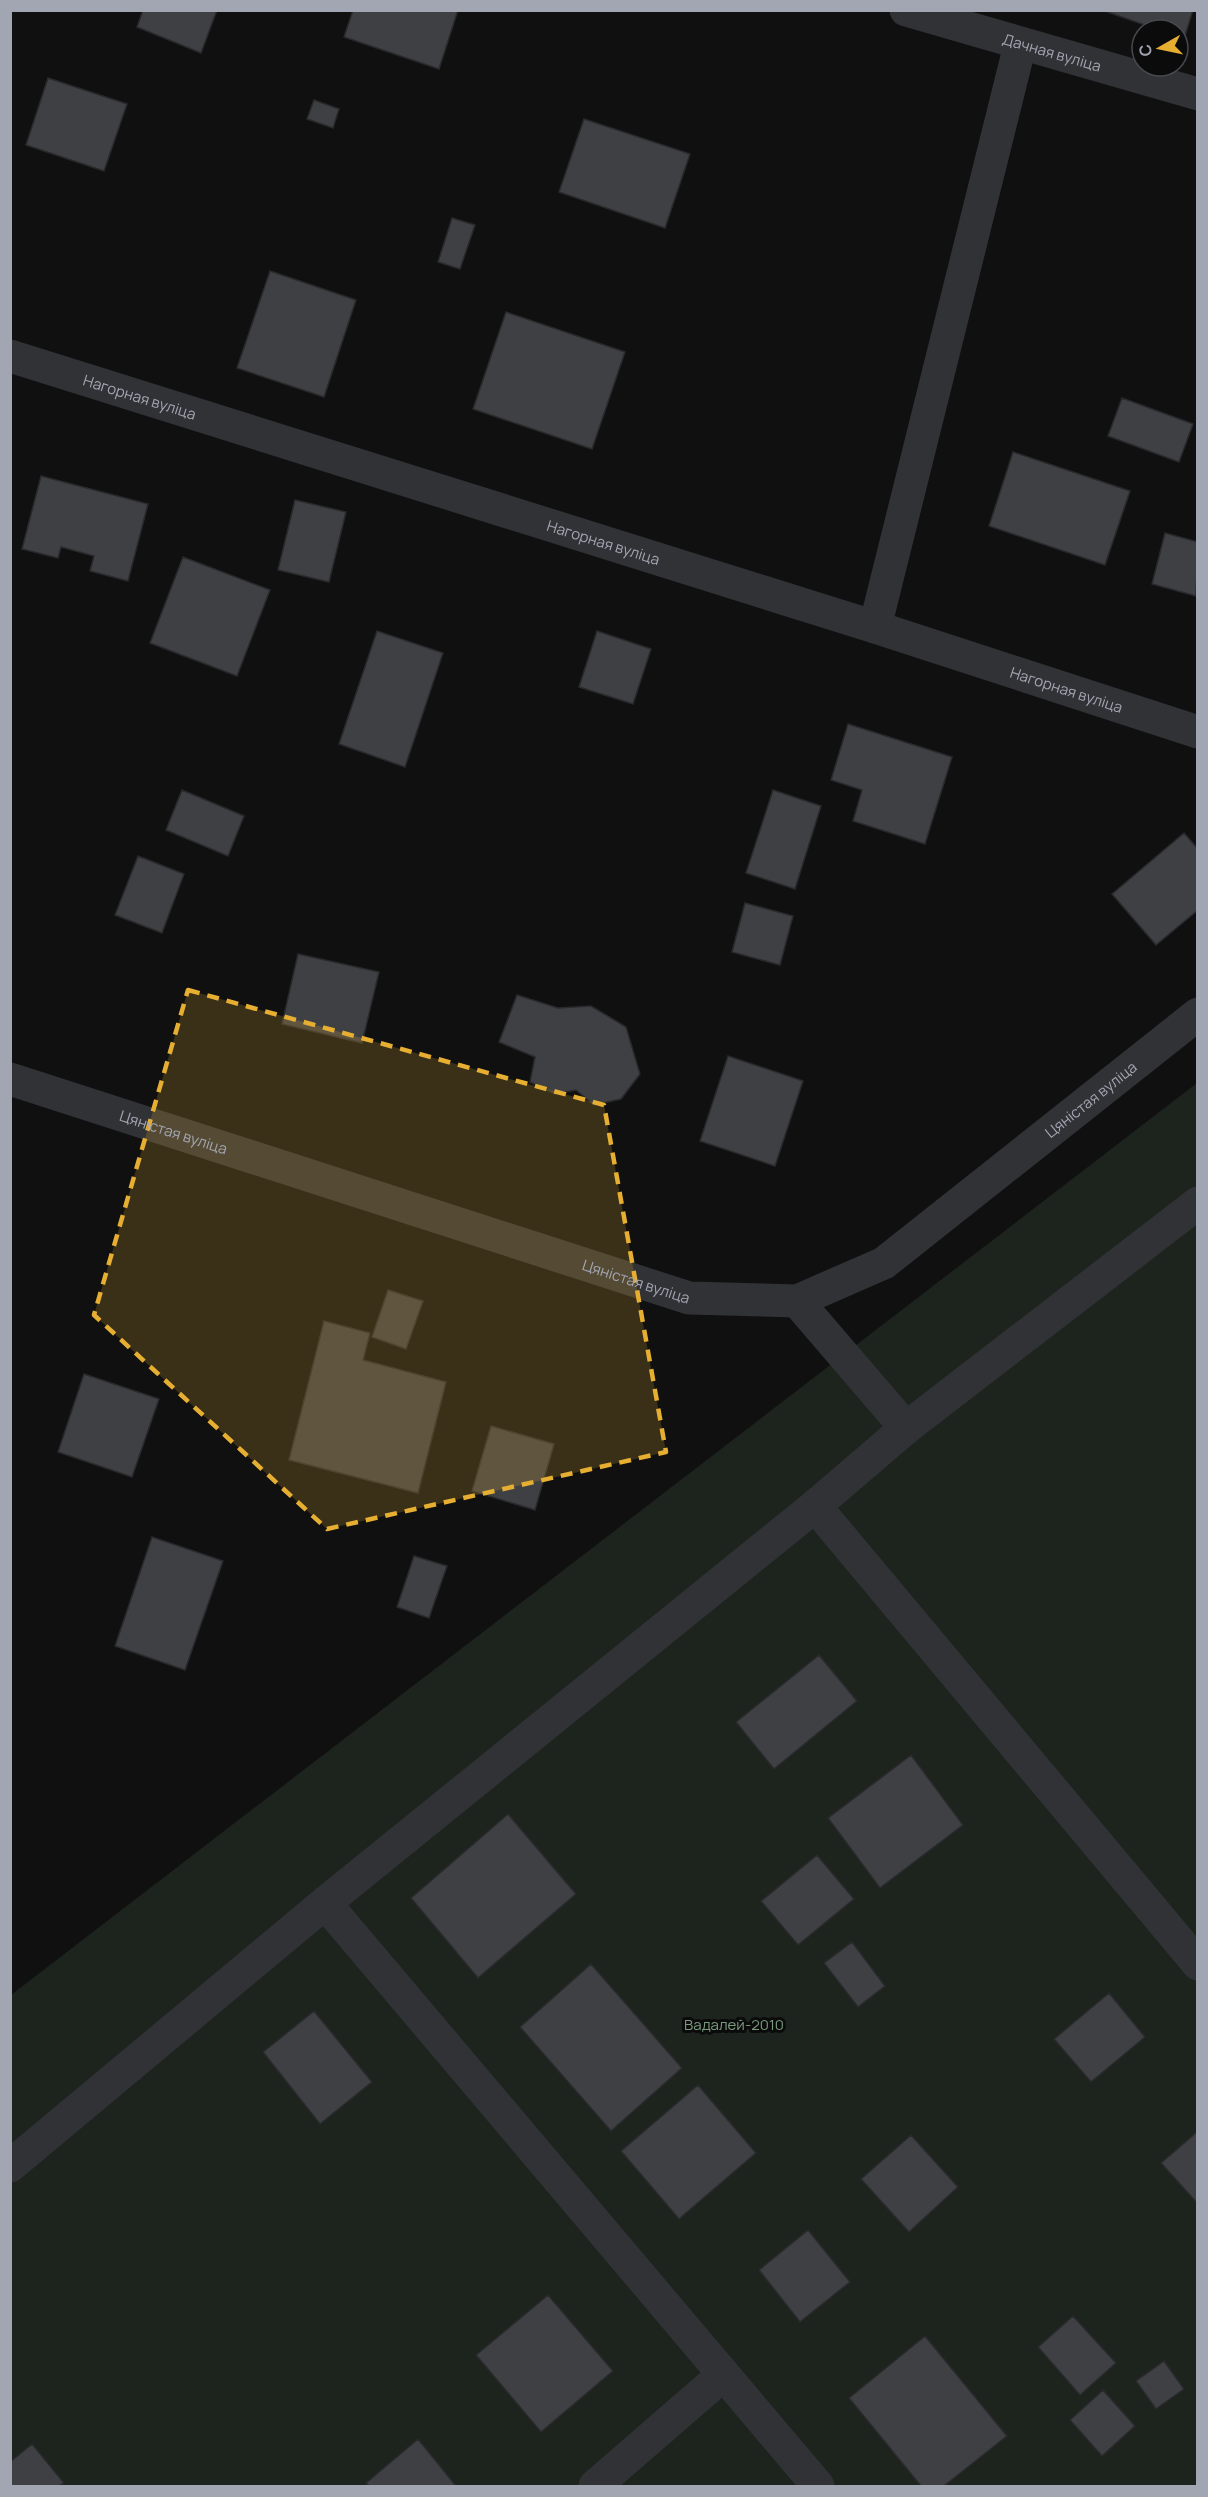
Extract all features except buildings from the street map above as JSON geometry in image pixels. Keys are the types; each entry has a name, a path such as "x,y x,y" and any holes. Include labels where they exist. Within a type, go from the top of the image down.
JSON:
{"street":[{"name":"Дачная вуліца","path":"906,10 1020,45 1197,94"},
{"path":"875,627 1020,45"},
{"name":"Нагорная вуліца","path":"10,356 875,627 1197,732"},
{"name":"Цяністая вуліца","path":"10,1079 689,1298 797,1301 884,1263 1197,1014"},
{"path":"10,2166 325,1903 815,1506 906,1428 1197,1203"},
{"path":"797,1301 906,1428"},
{"path":"815,1506 1197,1964"},
{"path":"325,1903 818,2487"},
{"path":"595,2487 723,2375"}],"highlighted area":[{"path":"188,990 604,1105 666,1452 327,1529 94,1315"}],"green space":[{"name":"Вадалей-2010","path":"1197,1083 1197,2486 11,2486 11,1995"}]}
